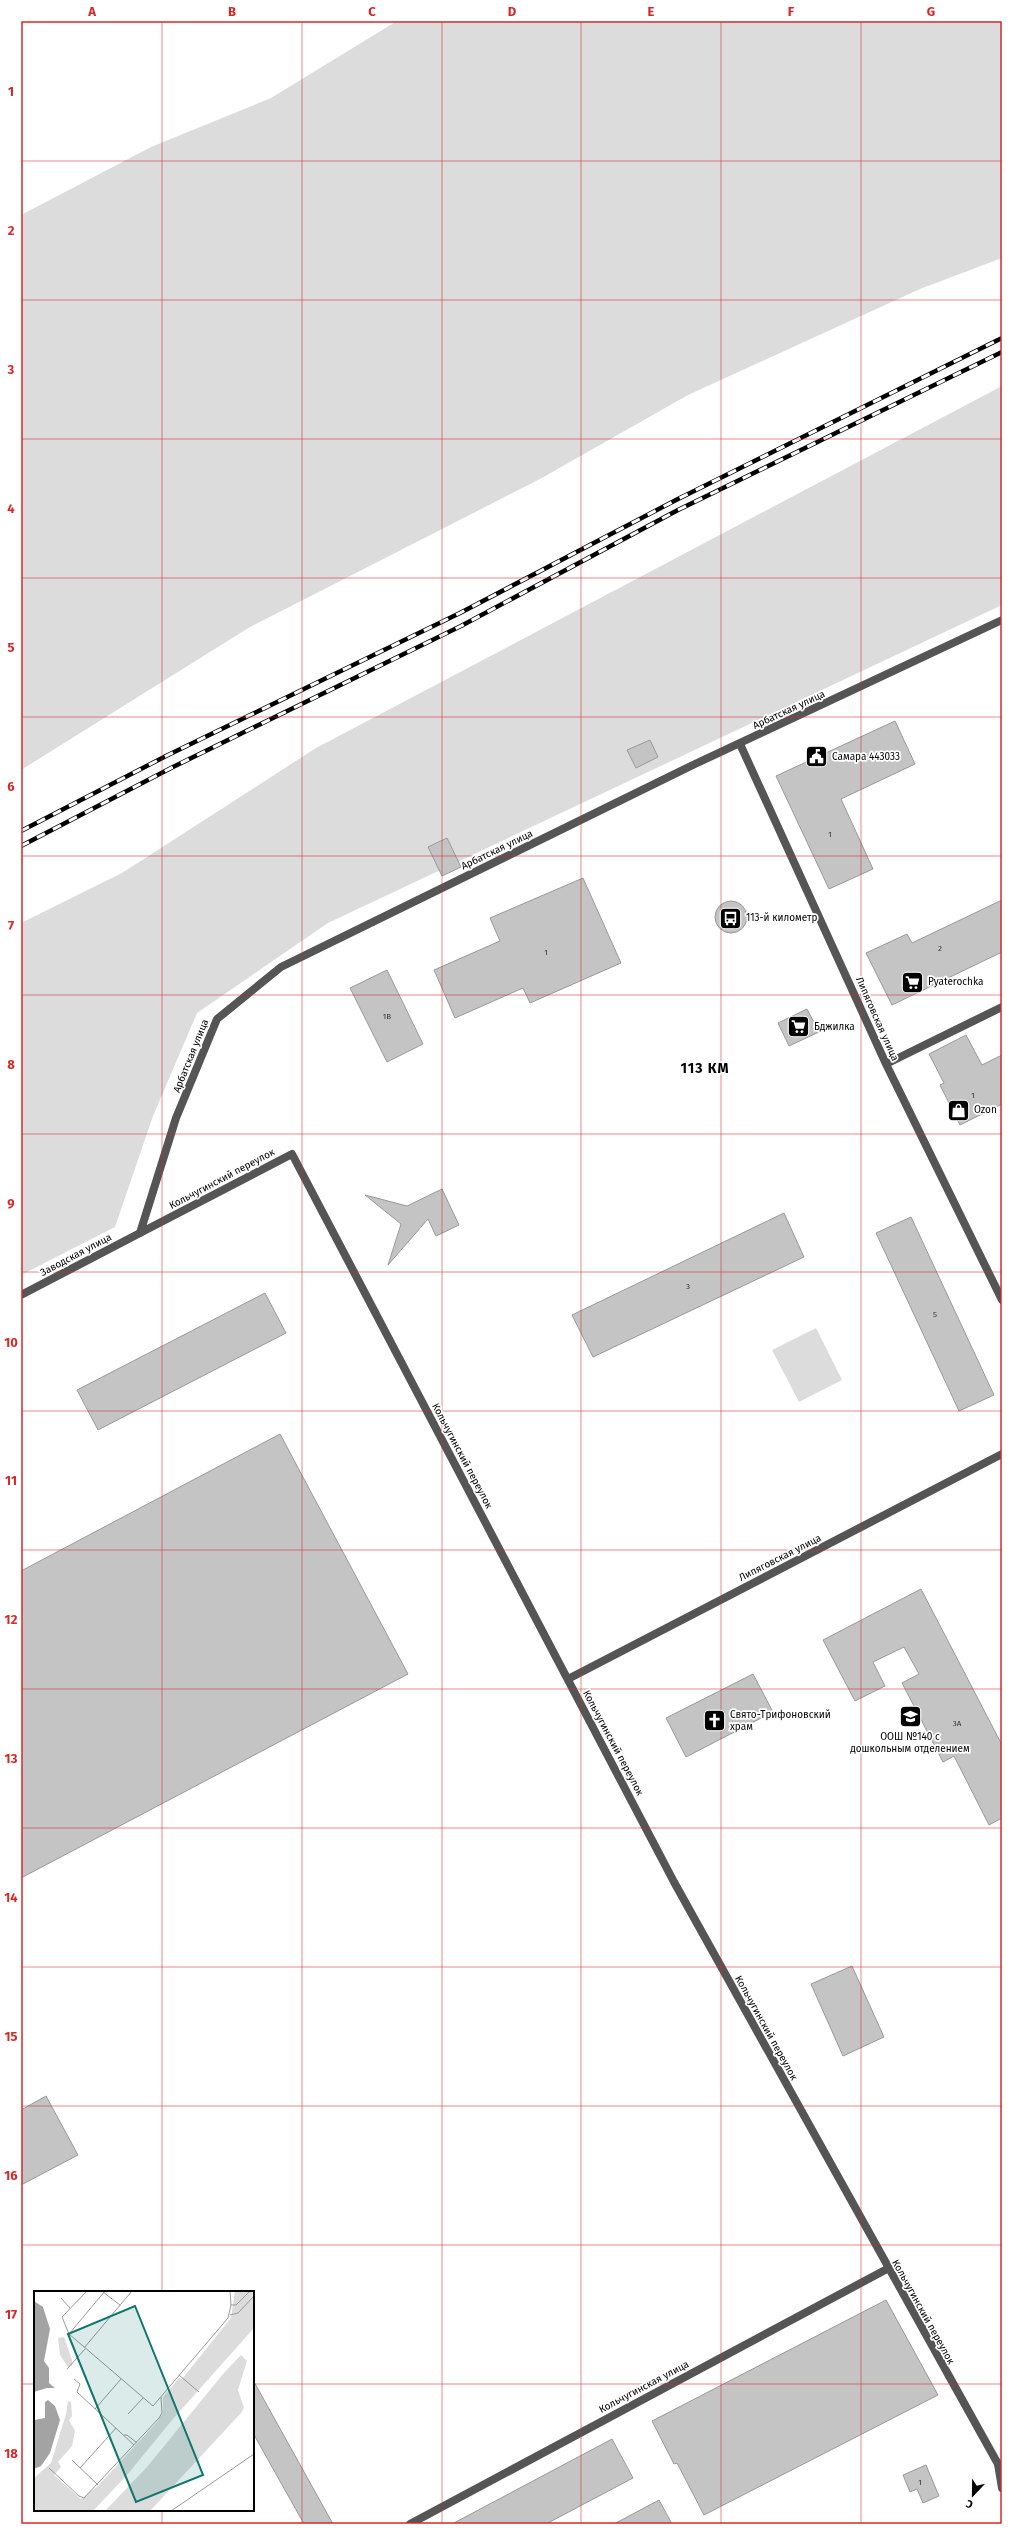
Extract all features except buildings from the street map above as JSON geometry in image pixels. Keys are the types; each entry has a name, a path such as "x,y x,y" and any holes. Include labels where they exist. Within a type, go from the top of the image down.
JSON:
{"street":[{"name":"Арбатская улица","path":"140,1233 176,1118 217,1019 281,967 740,744 1002,620"},
{"name":"Липяговская улица","path":"740,744 886,1064 1002,1300"},
{"path":"886,1064 1002,1007"},
{"name":"Кольчугинский переулок","path":"140,1233 292,1154 674,1882 887,2269 998,2464 1002,2488"},
{"name":"Заводская улица","path":"21,1295 140,1233"},
{"name":"Липяговская улица","path":"568,1679 1002,1454"},
{"name":"Кольчугинская улица","path":"410,2524 887,2269"}],"shaded area":[{"path":"397,21 1002,21 1002,258 920,289 688,395 540,479 250,627 21,770 21,215 151,147 271,98"},
{"path":"1002,386 1002,605 328,923 197,1013 153,1116 115,1227 21,1275 21,923 122,873 316,748"},
{"path":"816,1328 842,1380 799,1402 772,1350"}],"railway":[{"path":"21,831 166,756 460,613 676,500 1002,338"},
{"path":"21,846 173,767 461,626 678,510 1002,352"}],"place":[{"name":"Самара 443033","path":"817,757"},
{"name":"113-й километр","path":"731,918"},
{"name":"Pyaterochka","path":"913,982"},
{"name":"Бджилка","path":"798,1027"},
{"name":"Ozon","path":"958,1110"},
{"name":"ООШ №140 с дошкольным отделением","path":"910,1717"},
{"name":"Свято-Трифоновский храм","path":"715,1721"}],"district":[{"name":"113 КМ","path":"705,1068"}]}
